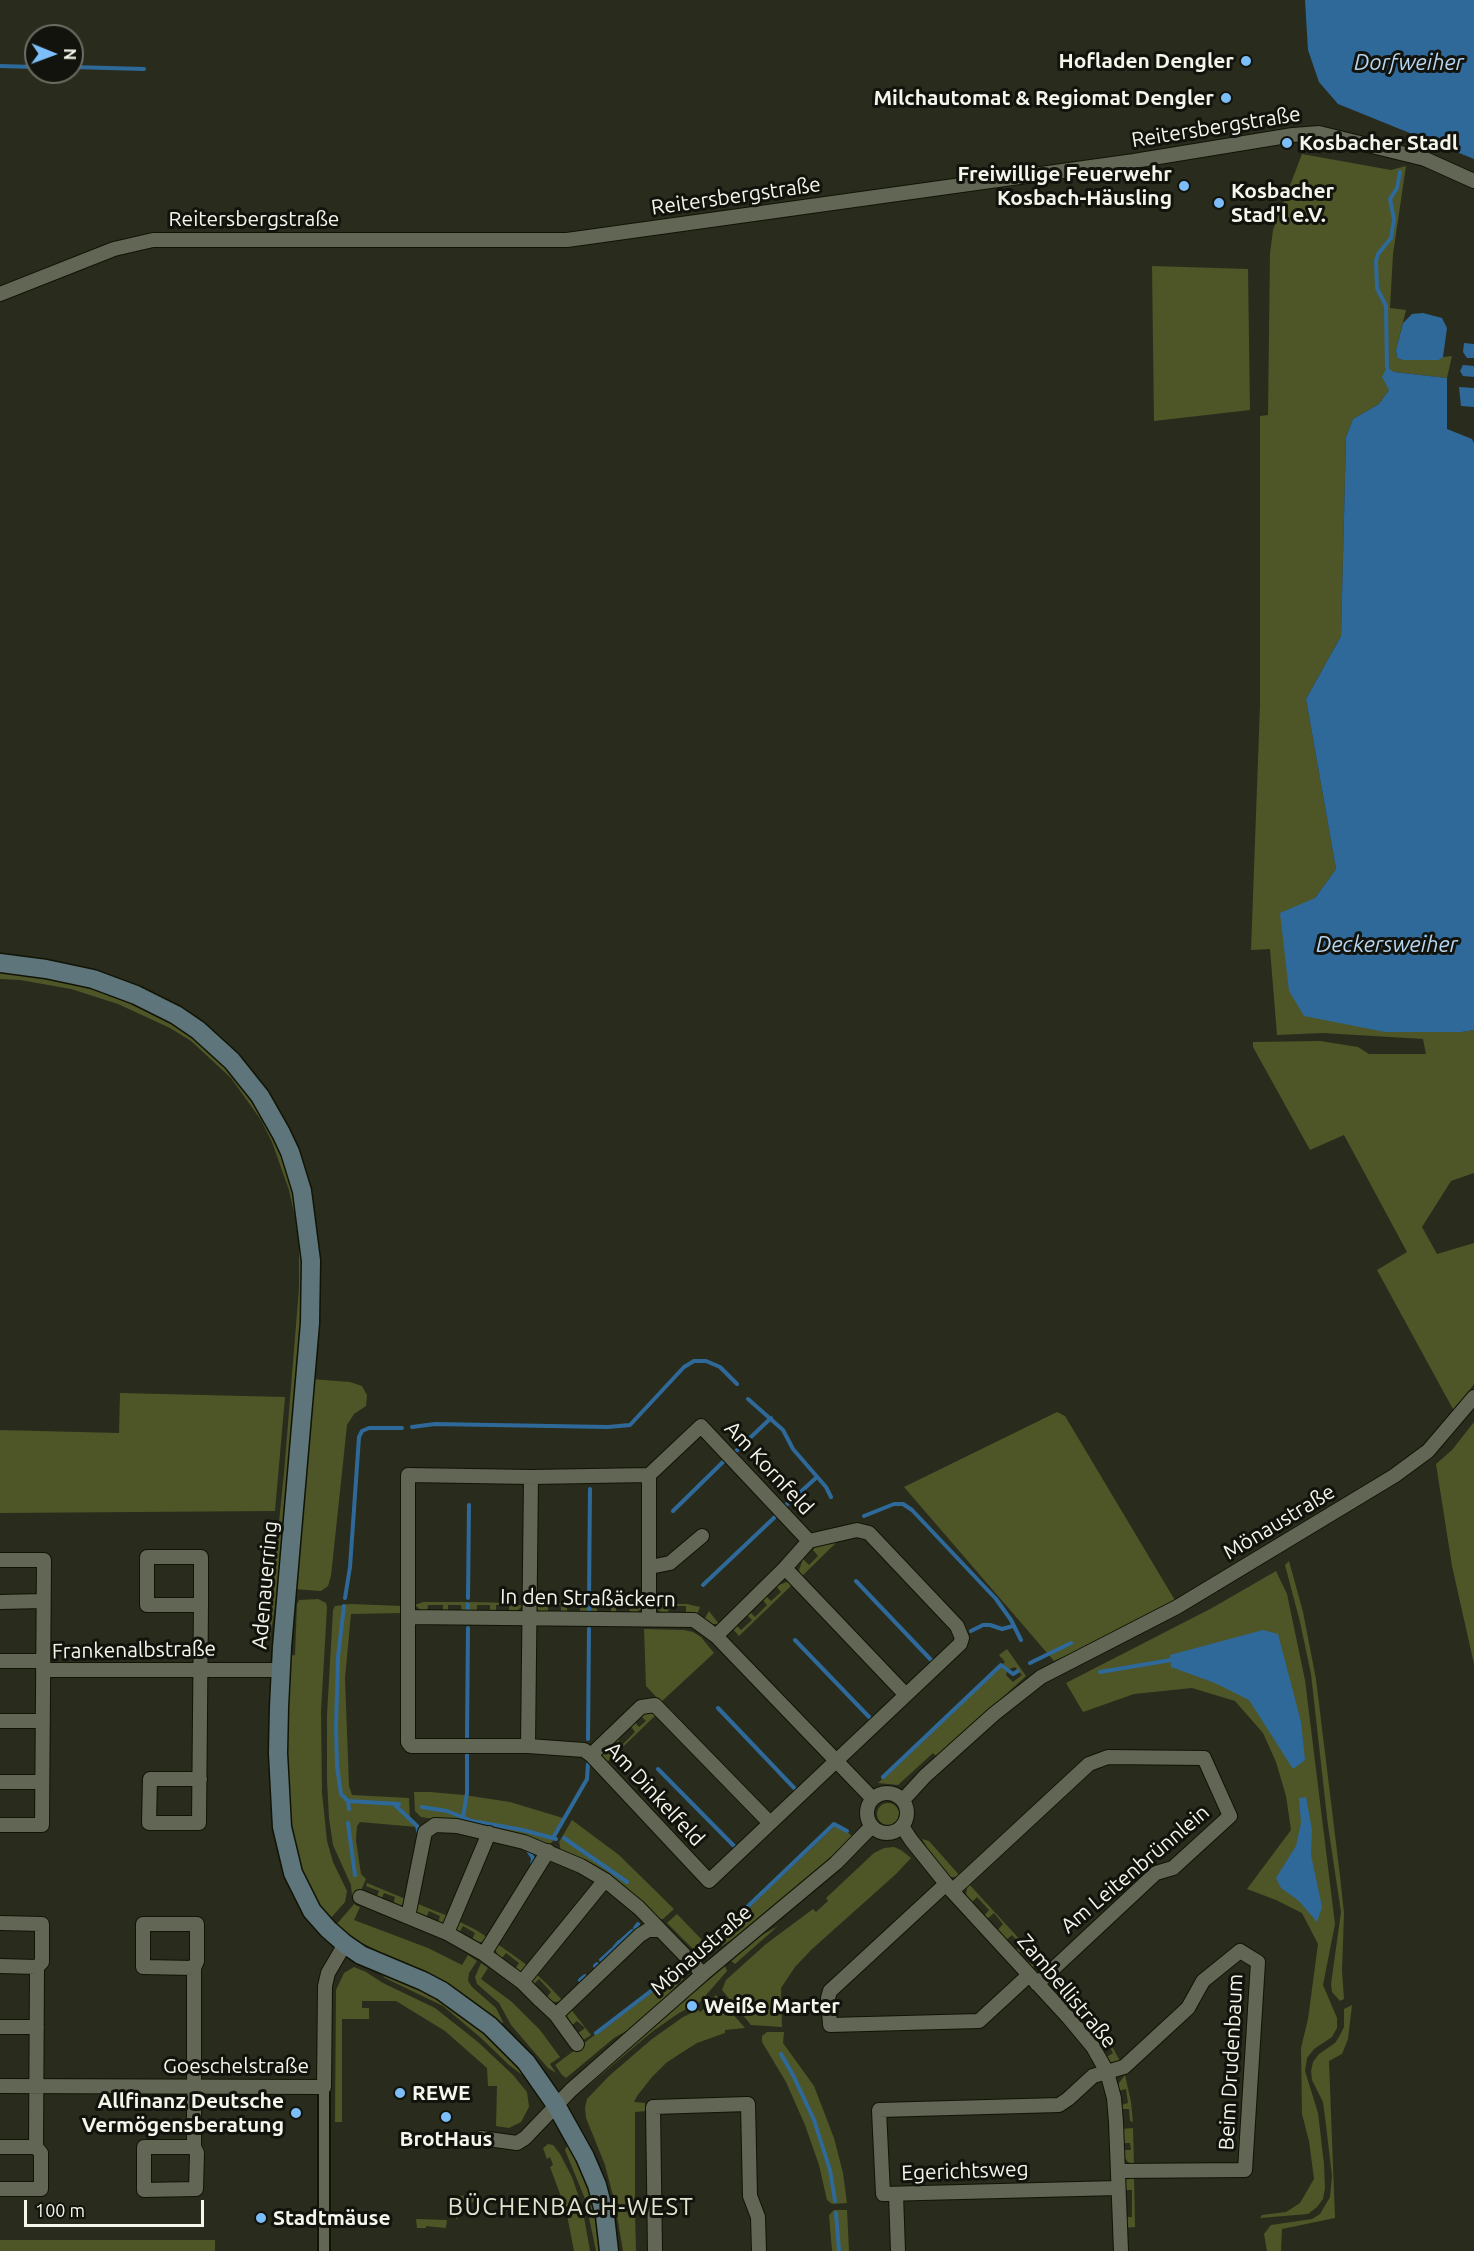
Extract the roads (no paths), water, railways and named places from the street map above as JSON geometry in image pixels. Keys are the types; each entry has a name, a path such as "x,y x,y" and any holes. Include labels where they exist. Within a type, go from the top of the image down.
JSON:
{"main road":[{"name":"Adenauerring","path":"0,963 46,969 93,979 136,994 176,1015 214,1043 246,1078 271,1113 290,1152 302,1191 307,1218 311,1283 310,1323 280,1670 280,1792 287,1852 293,1873 312,1911 345,1944 361,1955 442,1991 490,2025 526,2062 556,2105 585,2157 597,2185 609,2251"}],"street":[{"name":"Reitersbergstraße","path":"0,294 114,249 153,240 567,240 1123,163 1304,134 1337,135 1425,159 1474,181"},
{"name":"Mönaustraße","path":"903,1800 925,1776 993,1714 1041,1677 1178,1607 1394,1476 1428,1451 1474,1397"},
{"name":"Am Kornfeld","path":"649,1475 701,1426 809,1541 864,1530 957,1626 962,1638 960,1644 905,1694 838,1761"},
{"path":"409,1617 408,1475 531,1477 649,1475 649,1619"},
{"path":"528,1746 531,1477"},
{"path":"650,1567 670,1563 702,1536"},
{"path":"716,1636 809,1541"},
{"path":"200,1779 150,1779 149,1823 199,1823 200,1779 200,1669 201,1605 201,1557 147,1557 147,1605 201,1605"},
{"path":"0,1560 44,1560 43,1666"},
{"path":"785,1568 905,1694"},
{"path":"0,1602 43,1601"},
{"name":"In den Straßäckern","path":"409,1617 694,1620 716,1636 872,1798"},
{"name":"Am Dinkelfeld","path":"409,1617 408,1743 411,1746 577,1748 591,1755 709,1881 838,1761"},
{"name":"Frankenalbstraße","path":"0,1661 43,1666 280,1670"},
{"name":"Frankenalbstraße","path":"0,1825 42,1825 43,1666"},
{"path":"591,1755 641,1707 656,1705 770,1822"},
{"path":"0,1721 43,1721"},
{"name":"Am Leitenbrünnlein","path":"949,1888 1089,1764 1108,1757 1204,1758 1230,1816 1173,1868 1156,1873 1033,1979"},
{"path":"0,1782 42,1782"},
{"path":"886,1793 903,1800 907,1818 903,1826 888,1833 880,1832 872,1826 867,1815 872,1798 886,1793"},
{"path":"408,1917 425,1832 441,1824 489,1833 548,1851 605,1880 639,1908 703,1974"},
{"name":"Mönaustraße","path":"481,2138 517,2143 525,2138 571,2090 703,1974 836,1863 872,1826"},
{"name":"Zambellistraße","path":"903,1826 949,1888 1093,2047 1107,2072 1115,2106 1120,2251"},
{"path":"447,1933 489,1833"},
{"path":"484,1954 548,1851"},
{"path":"522,1982 605,1880"},
{"path":"949,1888 830,1991 828,1998 830,2025 979,2021 1033,1979"},
{"path":"360,1897 447,1933 484,1954 522,1982 556,2015 577,2044"},
{"path":"0,1923 42,1924 42,1962 37,1967 36,2147 41,2153 41,2189 0,2189"},
{"path":"194,1968 143,1967 143,1924 197,1924 197,1962 194,1968 196,2189 144,2190 144,2147 194,2147"},
{"path":"556,2015 640,1935 648,1930 659,1930"},
{"name":"Goeschelstraße","path":"0,2086 324,2087 325,1986 328,1973 345,1944"},
{"name":"Beim Drudenbaum","path":"1107,2072 1126,2065 1188,2008 1203,1981 1240,1951 1258,1962 1245,2170 1118,2171"},
{"path":"0,1966 37,1967"},
{"path":"0,2027 37,2027"},
{"name":"Egerichtsweg","path":"1107,2072 1093,2076 1068,2099 1059,2104 879,2110 883,2194 1118,2188"},
{"path":"324,2087 324,2251"},
{"path":"656,2251 653,2108 748,2104 750,2196 758,2217 759,2251"},
{"path":"0,2147 36,2147"},
{"path":"897,2194 898,2251"}],"water":[{"name":"Dorfweiher","path":"1305,0 1474,0 1474,159 1338,104 1319,82 1308,50"},
{"path":"1423,313 1442,318 1447,328 1443,357 1439,360 1397,358 1396,350 1403,323 1412,314"},
{"path":"1464,343 1474,344 1474,358 1467,358 1463,352"},
{"path":"1463,365 1474,366 1474,377 1463,376 1460,371"},
{"name":"Deckersweiher","path":"1387,367 1394,372 1447,378 1447,429 1472,439 1474,443 1474,1030 1462,1032 1385,1032 1304,1016 1289,991 1280,913 1315,898 1336,869 1306,699 1341,636 1346,437 1353,419 1379,404 1389,390 1382,377"},
{"path":"1459,387 1474,388 1474,407 1461,406"},
{"path":"1263,1630 1278,1634 1301,1722 1305,1760 1293,1769 1249,1700 1215,1683 1171,1667 1170,1655"},
{"path":"1306,1797 1312,1830 1311,1855 1322,1907 1317,1922 1299,1901 1281,1888 1276,1878 1296,1846 1301,1823 1299,1798"}],"waterway":[{"path":"0,66 24,67"},
{"path":"84,67 144,69"},
{"path":"1387,367 1386,306 1377,288 1376,261 1378,254 1391,238 1394,219 1390,199 1397,188 1400,172"},
{"path":"412,1427 435,1424 608,1427 630,1425 684,1367 694,1361 706,1361 720,1367 737,1384"},
{"path":"748,1399 783,1430 793,1449 826,1487 831,1497"},
{"path":"734,1453 771,1418"},
{"path":"345,1598 350,1567 359,1437 362,1431 369,1428 402,1428"},
{"path":"673,1511 725,1460"},
{"path":"785,1506 817,1477"},
{"path":"589,1599 590,1489"},
{"path":"864,1516 894,1504 903,1504 912,1510 996,1599 1011,1620 1021,1640"},
{"path":"468,1598 469,1505"},
{"path":"703,1585 777,1515"},
{"path":"856,1581 933,1662"},
{"path":"468,1604 468,1614"},
{"path":"589,1604 589,1615"},
{"path":"344,1606 338,1657 336,1727 337,1766 341,1794 348,1801 399,1804"},
{"path":"971,1631 983,1625 1002,1629 1013,1626"},
{"path":"467,1737 468,1628"},
{"path":"588,1739 589,1629"},
{"path":"795,1640 872,1720"},
{"path":"1030,1663 1071,1643"},
{"path":"1100,1672 1171,1660"},
{"path":"883,1777 1001,1665 1013,1674 1018,1671"},
{"path":"718,1708 797,1791"},
{"path":"463,1817 467,1793 467,1753"},
{"path":"553,1838 587,1779 588,1764"},
{"path":"658,1769 737,1849"},
{"path":"348,1801 349,1809"},
{"path":"394,1804 417,1826 419,1834"},
{"path":"422,1807 447,1811 472,1821 523,1830 556,1839"},
{"path":"348,1823 355,1875"},
{"path":"699,1953 834,1824 847,1831"},
{"path":"564,1838 627,1882"},
{"path":"527,1849 533,1858 532,1866"},
{"path":"635,1928 638,1924"},
{"path":"621,1941 632,1931"},
{"path":"614,1948 619,1942"},
{"path":"601,1960 612,1950"},
{"path":"596,2033 685,1965"},
{"path":"580,1980 585,1976"},
{"path":"781,2054 814,2120 830,2170 835,2201"},
{"path":"836,2213 839,2251"}],"place":[{"name":"Hofladen Dengler","path":"1246,61"},
{"name":"Milchautomat & Regiomat Dengler","path":"1226,98"},
{"name":"Kosbacher Stadl","path":"1287,143"},
{"name":"Freiwillige Feuerwehr Kosbach-Häusling","path":"1184,186"},
{"name":"Kosbacher Stad'l e.V.","path":"1219,203"},
{"name":"Weiße Marter","path":"692,2006"},
{"name":"REWE","path":"400,2093"},
{"name":"Allfinanz Deutsche Vermögensberatung","path":"296,2113"},
{"name":"BrotHaus","path":"446,2117"},
{"name":"Stadtmäuse","path":"261,2218"}],"district":[{"name":"BÜCHENBACH-WEST","path":"571,2207"}]}
